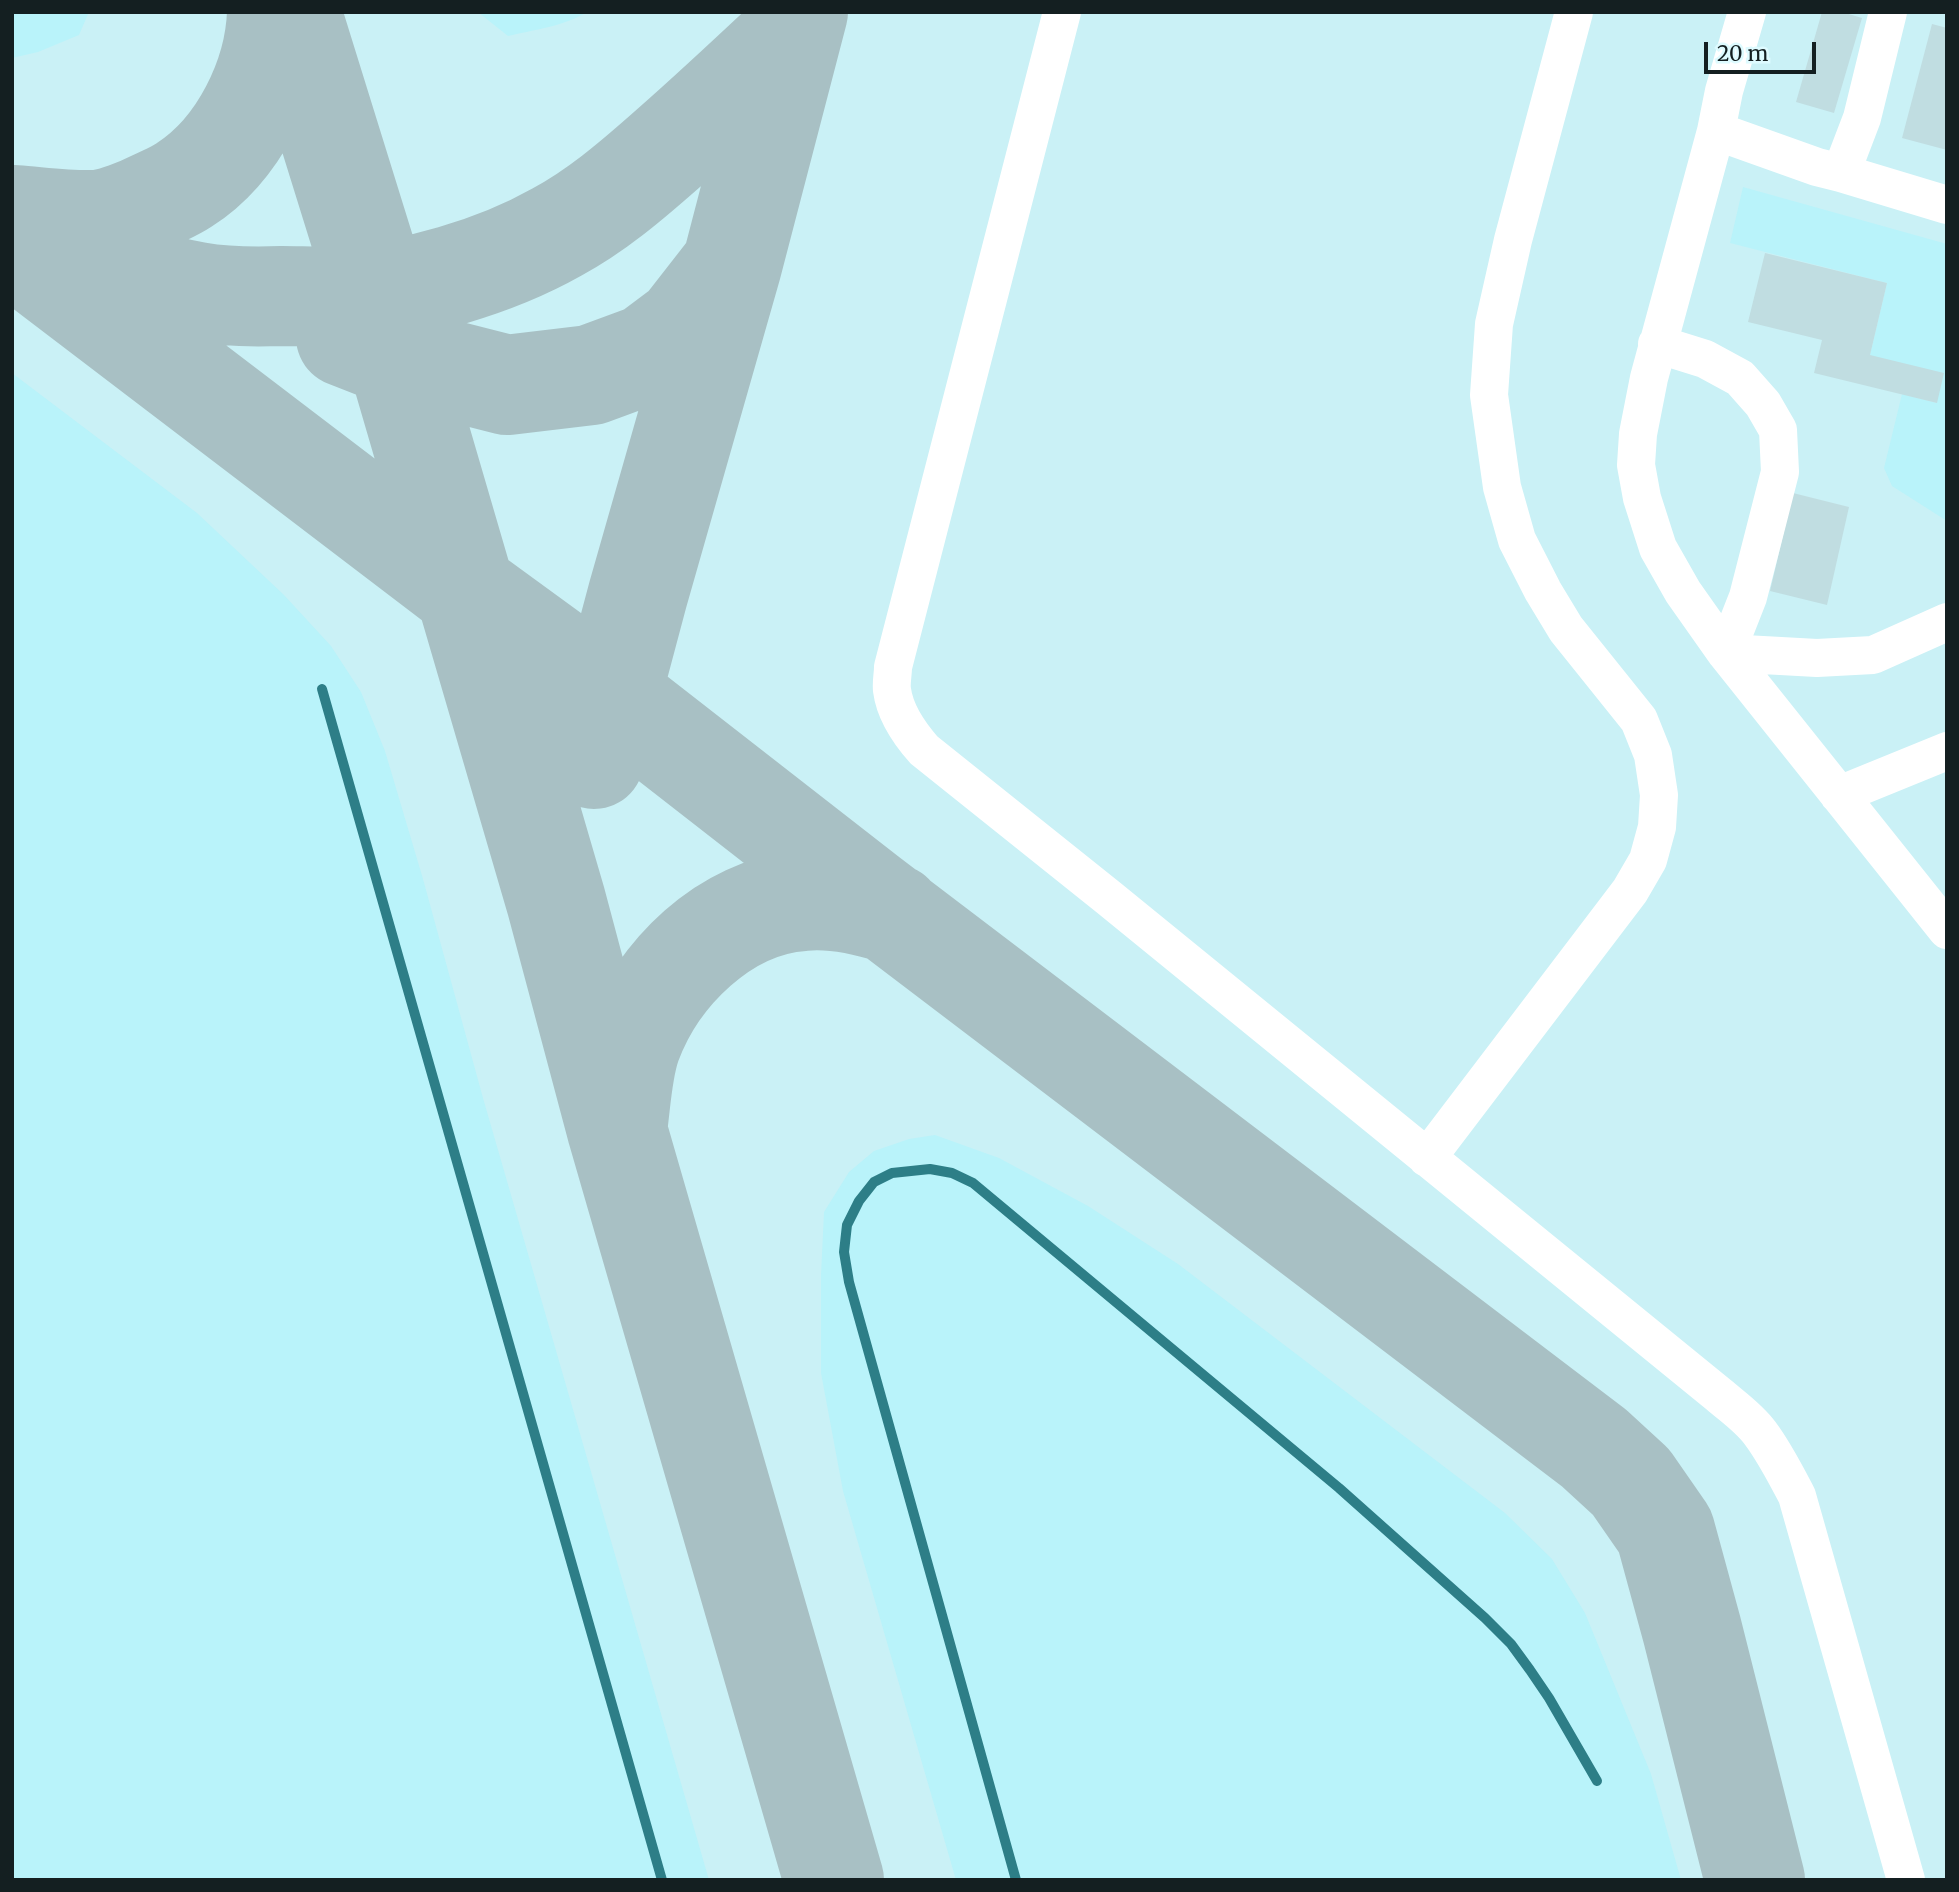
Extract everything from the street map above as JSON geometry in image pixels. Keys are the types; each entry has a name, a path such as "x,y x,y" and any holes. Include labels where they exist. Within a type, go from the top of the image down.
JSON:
{"lane":[{"path":"1062,12 893,667 892,690 899,714 909,733 924,750 1734,1408 1759,1432 1780,1463 1797,1496 1906,1880"},
{"path":"1427,1158 1630,891 1648,860 1657,827 1659,795 1653,755 1639,720 1566,629 1517,540 1502,487 1489,395 1494,324 1513,240 1574,12"},
{"path":"1747,12 1648,378 1638,434 1636,465 1642,498 1658,548 1683,592 1726,653 1947,930"},
{"path":"1841,173 1862,118 1888,12"},
{"path":"1716,131 1817,167 1947,205"},
{"path":"1657,344 1705,359 1740,378 1763,404 1777,430 1780,472 1748,597 1726,653"},
{"path":"1726,653 1817,658 1873,655 1947,622"},
{"path":"1839,795 1947,751"}],"shaded area":[{"path":"12,12 1947,12 1947,1880 12,1880"},
{"path":"12,12 89,12 79,35 38,52 12,58"},
{"path":"478,12 587,12 559,24 508,36"},
{"path":"1743,187 1947,244 1947,521 1892,486 1884,468 1902,394 1937,403 1870,355 1887,283 1730,243"},
{"path":"12,373 197,513 284,595 331,646 361,692 385,751 423,879 483,1098 709,1880 12,1880"},
{"path":"935,1135 999,1158 1088,1206 1178,1264 1505,1513 1552,1559 1585,1613 1651,1774 1681,1880 956,1880 843,1491 821,1373 824,1212 849,1172 874,1151 909,1139"}],"building":[{"path":"1822,12 1842,12 1862,18 1834,113 1796,102"},
{"path":"1932,24 1947,28 1947,150 1902,138"},
{"path":"1765,253 1887,283 1870,355 1944,373 1937,403 1814,373 1822,340 1748,322"},
{"path":"1793,493 1849,507 1827,605 1770,591"}],"waterway":[{"path":"322,689 662,1880"},
{"path":"1016,1880 849,1282 844,1252 847,1225 859,1201 874,1182 892,1173 930,1169 952,1173 973,1183 1339,1488 1511,1644 1549,1698 1597,1781"}],"taxiway":[{"path":"15,215 75,220 110,218 174,191 204,170 237,132 261,86 275,36 277,12"},
{"path":"291,12 378,292 556,901 617,1130 834,1880"},
{"path":"594,759 732,265 798,12"},
{"path":"57,247 144,280 180,289 230,296 341,296 396,289 452,275 533,245 599,205 679,139 792,35"},
{"path":"12,245 466,591 629,710 869,897 1594,1448 1631,1482 1665,1531 1755,1880"},
{"path":"346,337 397,357 507,385 591,375 648,354 684,327 730,268"},
{"path":"617,1130 631,1045 658,993 697,948 721,930 774,906 826,900 893,914"}]}
